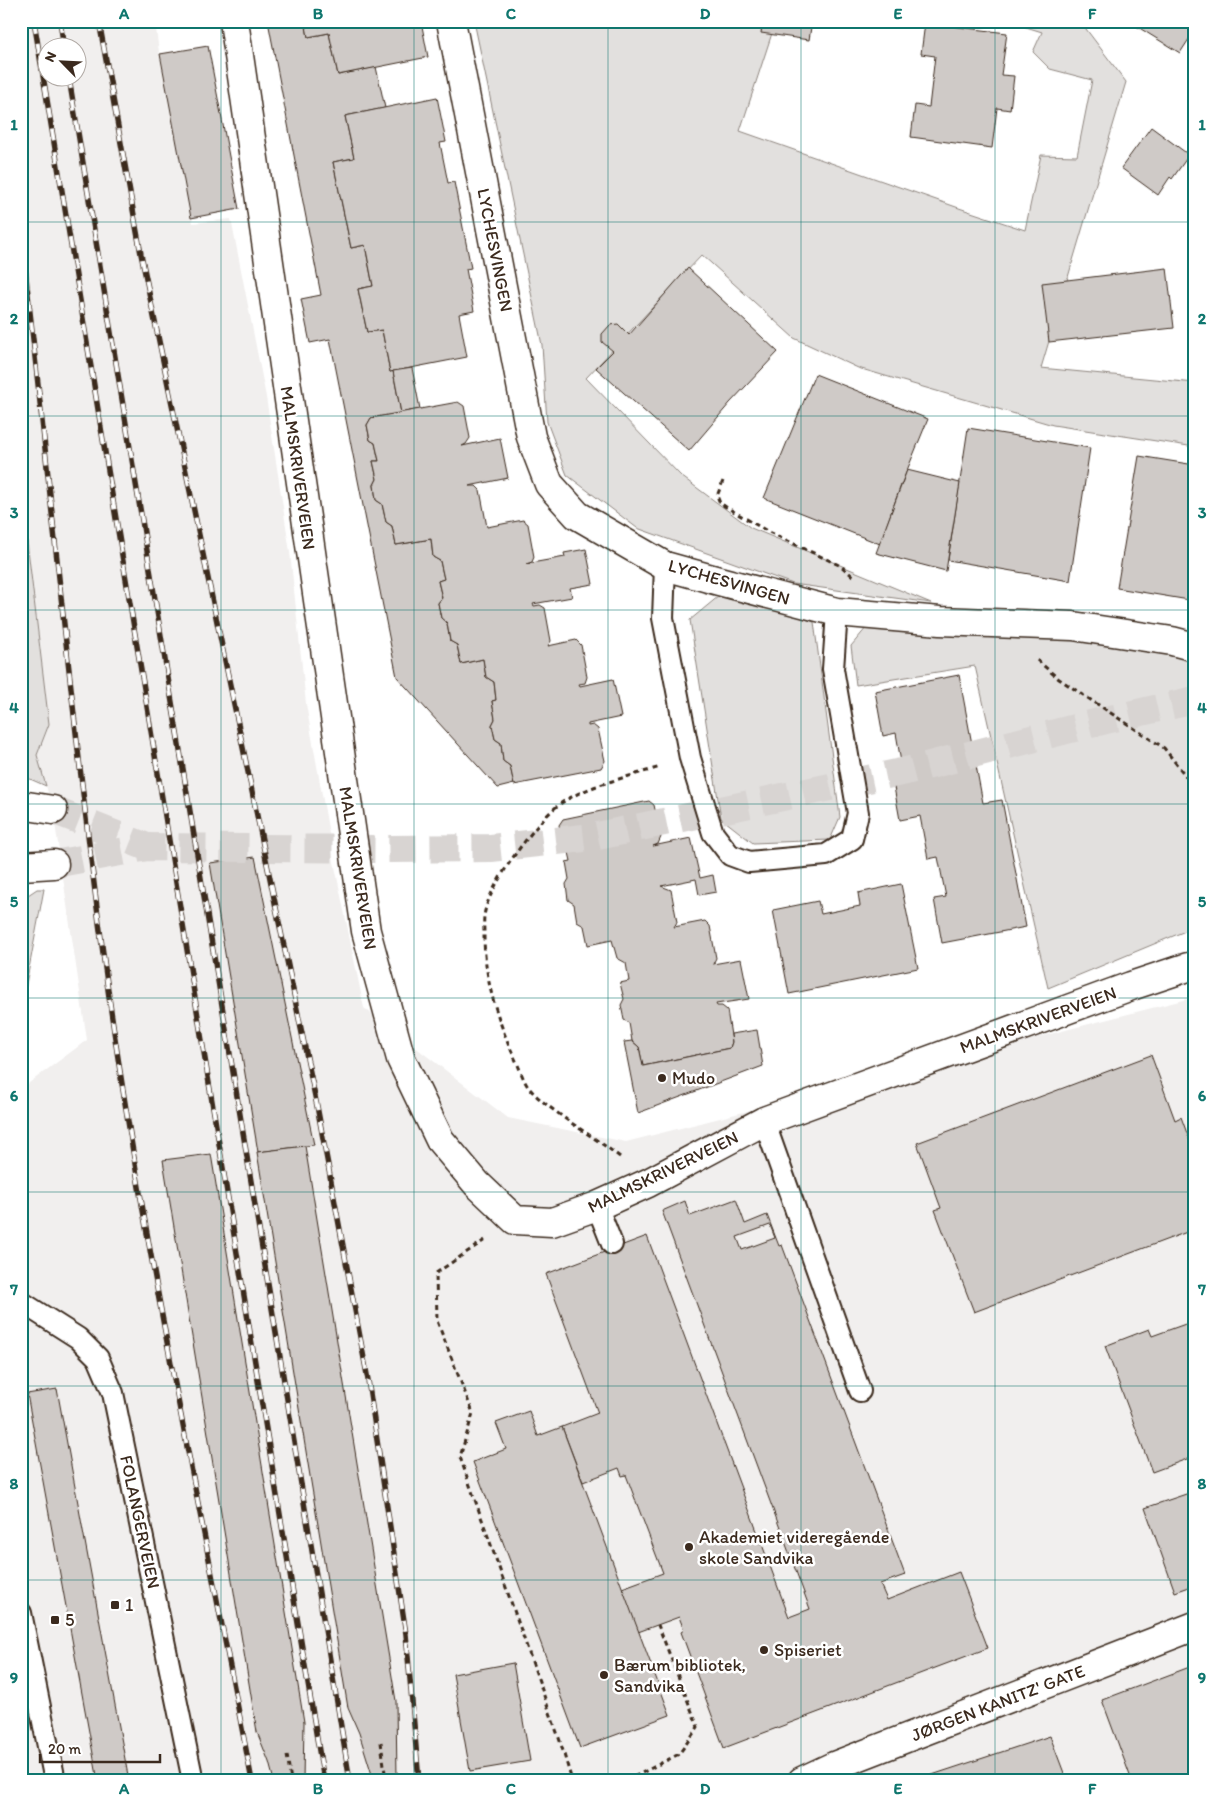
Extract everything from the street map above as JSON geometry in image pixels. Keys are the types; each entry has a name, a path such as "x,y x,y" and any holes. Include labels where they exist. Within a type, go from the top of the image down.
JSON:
{"street":[{"name":"MALMSKRIVERVEIEN","path":"234,21 366,931 401,1059 440,1140 477,1184 514,1220 552,1222 597,1206 648,1183 764,1121 1131,986 1195,966"},
{"name":"LYCHESVINGEN","path":"451,21 531,437 549,484 577,515 665,566 719,582 837,612 940,621 1009,622 1072,626 1172,641 1195,647"},
{"path":"21,805 53,810"},
{"path":"21,866 54,864"},
{"name":"JØRGEN KANITZ' GATE","path":"802,1781 834,1766 1195,1626"}],"lane":[{"path":"665,566 663,618 690,758 713,833 730,855 749,862 826,855 852,839 858,813 833,669 837,612"},
{"path":"764,1121 860,1391"},
{"path":"597,1206 612,1244"},
{"name":"FOLANGERVEIEN","path":"22,1301 78,1338 98,1358 113,1393 193,1781"},
{"path":"21,1613 55,1781"}],"path":[{"path":"723,481 717,496 720,503 767,531 850,572 867,592 868,614"},
{"path":"1009,622 1028,652 1058,679 1164,748 1195,788"},
{"path":"648,1183 622,1158 545,1104 528,1088 497,1014 489,986 484,950 484,913 486,904 504,870 523,844 560,804 594,787 690,758"},
{"path":"514,1220 436,1273 437,1321 473,1413 460,1457 560,1741 572,1781"},
{"path":"626,1781 679,1754 698,1727 658,1625"},
{"path":"381,1742 386,1781"},
{"path":"287,1755 291,1781"}],"shaded area":[{"path":"21,21 155,21 159,52 193,223 231,219 266,397 290,552 306,704 334,862 364,1008 508,1118 626,1142 1195,997 1195,1781 21,1781 21,1089 87,1040 53,810 37,755 49,724 21,491"},
{"path":"474,21 776,21 740,131 1025,230 1041,155 1077,156 1092,80 1050,69 1033,52 1042,32 1007,21 1080,21 1126,82 1041,368 1195,383 1192,424 1195,424 1195,447 1053,425 858,368 794,338 702,255 586,378 681,476 751,528 931,603 793,584 637,528 567,475 547,422 542,345"},
{"path":"21,491 49,724 37,755 46,786 21,775"},
{"path":"725,591 814,622 840,817 830,840 753,843 721,818 690,620"},
{"path":"867,627 1077,637 1195,656 1195,927 1048,988 975,666 856,685 851,646"},
{"path":"37,889 44,889 21,1011 21,900"}],"building":[{"path":"157,21 182,21 158,26"},
{"path":"268,21 305,21 308,37 329,33 338,75 376,67 385,108 345,116 354,158 333,162 351,248 365,245 373,286 358,289 367,332 382,330 390,372 393,371 401,413 371,418 367,425 370,440 375,443 379,461 373,461 377,479 374,485 376,500 382,504 386,522 392,526 396,545 431,539 433,557 440,561 444,579 438,581 442,598 438,603 441,618 447,623 450,641 457,645 461,664 483,659 486,677 494,682 496,700 492,701 495,719 492,725 495,739 501,743 503,761 510,766 514,784 498,788 397,677 330,339 310,343 301,299 321,295"},
{"path":"305,21 421,21 428,57 338,75 329,33 308,37"},
{"path":"763,21 812,21 809,40 761,33"},
{"path":"1128,21 1195,21 1195,34 1193,33 1180,53"},
{"path":"925,23 1007,33 1001,75 1014,76 1010,110 997,108 992,148 911,137 915,105 929,107 935,56 921,54"},
{"path":"208,46 239,209 191,218 160,54"},
{"path":"437,97 446,142 440,143 448,183 454,182 471,268 466,269 474,311 459,314 467,357 390,372 382,330 367,332 358,289 373,286 365,245 351,248 333,162 354,158 345,116"},
{"path":"1151,127 1189,155 1172,179 1170,177 1158,195 1121,168"},
{"path":"688,268 778,352 730,403 689,451 596,368 613,351 602,342 602,334 610,325 618,324 629,335"},
{"path":"1167,268 1174,328 1049,342 1042,283"},
{"path":"412,368 420,409 401,413 393,371"},
{"path":"815,374 928,419 901,485 880,544 764,498"},
{"path":"458,402 464,406 470,438 462,446 500,438 508,478 469,486 476,486 480,490 487,527 523,520 528,524 534,557 532,562 526,564 565,557 564,553 586,549 593,584 570,588 572,597 533,604 534,606 540,605 545,608 551,641 548,646 576,640 581,645 587,677 585,683 579,684 580,686 613,679 621,717 588,724 588,726 593,725 598,729 605,761 601,768 514,785 510,766 503,761 501,743 495,739 492,725 495,719 492,701 496,700 494,682 486,677 483,659 461,664 457,645 450,641 447,623 441,618 438,603 442,598 438,581 444,579 440,561 433,557 431,539 396,545 392,526 386,522 382,504 376,500 374,485 377,479 373,461 379,461 375,443 370,440 367,425 371,418"},
{"path":"968,428 1090,448 1070,581 948,560"},
{"path":"1139,456 1195,465 1195,601 1117,588"},
{"path":"907,470 960,483 946,571 876,553"},
{"path":"959,675 983,803 1002,800 1026,927 942,943 934,899 946,897 938,857 928,859 920,816 900,820 892,776 903,774 896,733 883,736 875,691"},
{"path":"649,801 654,805 661,837 658,844 653,846 691,838 700,878 713,875 716,892 699,895 696,879 661,886 671,890 677,922 674,927 705,921 710,926 716,958 713,964 741,959 749,999 716,1004 727,1010 732,1042 730,1048 643,1066 639,1047 632,1041 629,1023 624,1020 621,1005 624,999 620,983 629,981 626,963 617,958 612,940 588,945 584,926 577,922 574,904 568,900 566,884 569,879 566,862 571,861 567,844 562,841 559,825 563,819"},
{"path":"255,857 314,1145 258,1152 210,863"},
{"path":"901,884 918,968 789,994 773,910 818,901 821,914 860,906 858,893"},
{"path":"757,1030 763,1066 638,1113 624,1042 632,1041 639,1047 643,1066 730,1048 732,1042 731,1034"},
{"path":"1151,1055 1175,1120 1181,1117 1195,1155 1195,1229 974,1312 935,1210 941,1208 917,1143"},
{"path":"305,1146 396,1701 397,1781 374,1781 359,1733 348,1708 257,1152"},
{"path":"211,1154 304,1722 303,1781 274,1781 269,1762 257,1732 163,1160"},
{"path":"736,1199 745,1224 767,1215 779,1246 782,1245 905,1575 880,1584 887,1600 959,1572 988,1648 724,1748 681,1632 684,1630 679,1617 638,1632 622,1588 663,1573 626,1475 622,1476 619,1468 583,1482 562,1427 598,1413 546,1274 647,1236 789,1617 810,1609 662,1211 685,1201 690,1216","holes":["770,1225 775,1238 742,1250 737,1237"]},
{"path":"1195,1312 1195,1456 1152,1472 1105,1346 1149,1329 1152,1336 1191,1322 1188,1314"},
{"path":"57,1389 129,1781 98,1781 27,1394"},
{"path":"529,1411 538,1436 562,1427 670,1715 580,1748 473,1462 506,1449 496,1423"},
{"path":"1195,1491 1195,1585 1175,1592 1145,1508"},
{"path":"513,1663 530,1761 470,1771 453,1674"},
{"path":"1195,1665 1195,1781 1132,1781 1102,1700"},
{"path":"1050,1736 1067,1781 914,1781 941,1772"}],"tunnel":[{"path":"54,864 147,847 491,848 593,837 906,771 1110,719 1195,700"},
{"path":"53,810 147,847"}],"railway":[{"path":"34,21 324,1781"},
{"path":"60,21 63,38"},
{"path":"99,21 141,254 317,1106 368,1380 406,1634 419,1781"},
{"path":"71,88 350,1781"},
{"path":"21,234 82,785 120,1070 154,1274 252,1781"}],"place":[{"name":"Mudo","path":"662,1078"},
{"name":"Akademiet videregående skole Sandvika","path":"689,1547"},
{"name":"1","path":"115,1605"},
{"name":"5","path":"55,1620"},
{"name":"Spiseriet","path":"764,1650"},
{"name":"Bærum bibliotek, Sandvika","path":"604,1675"}]}
